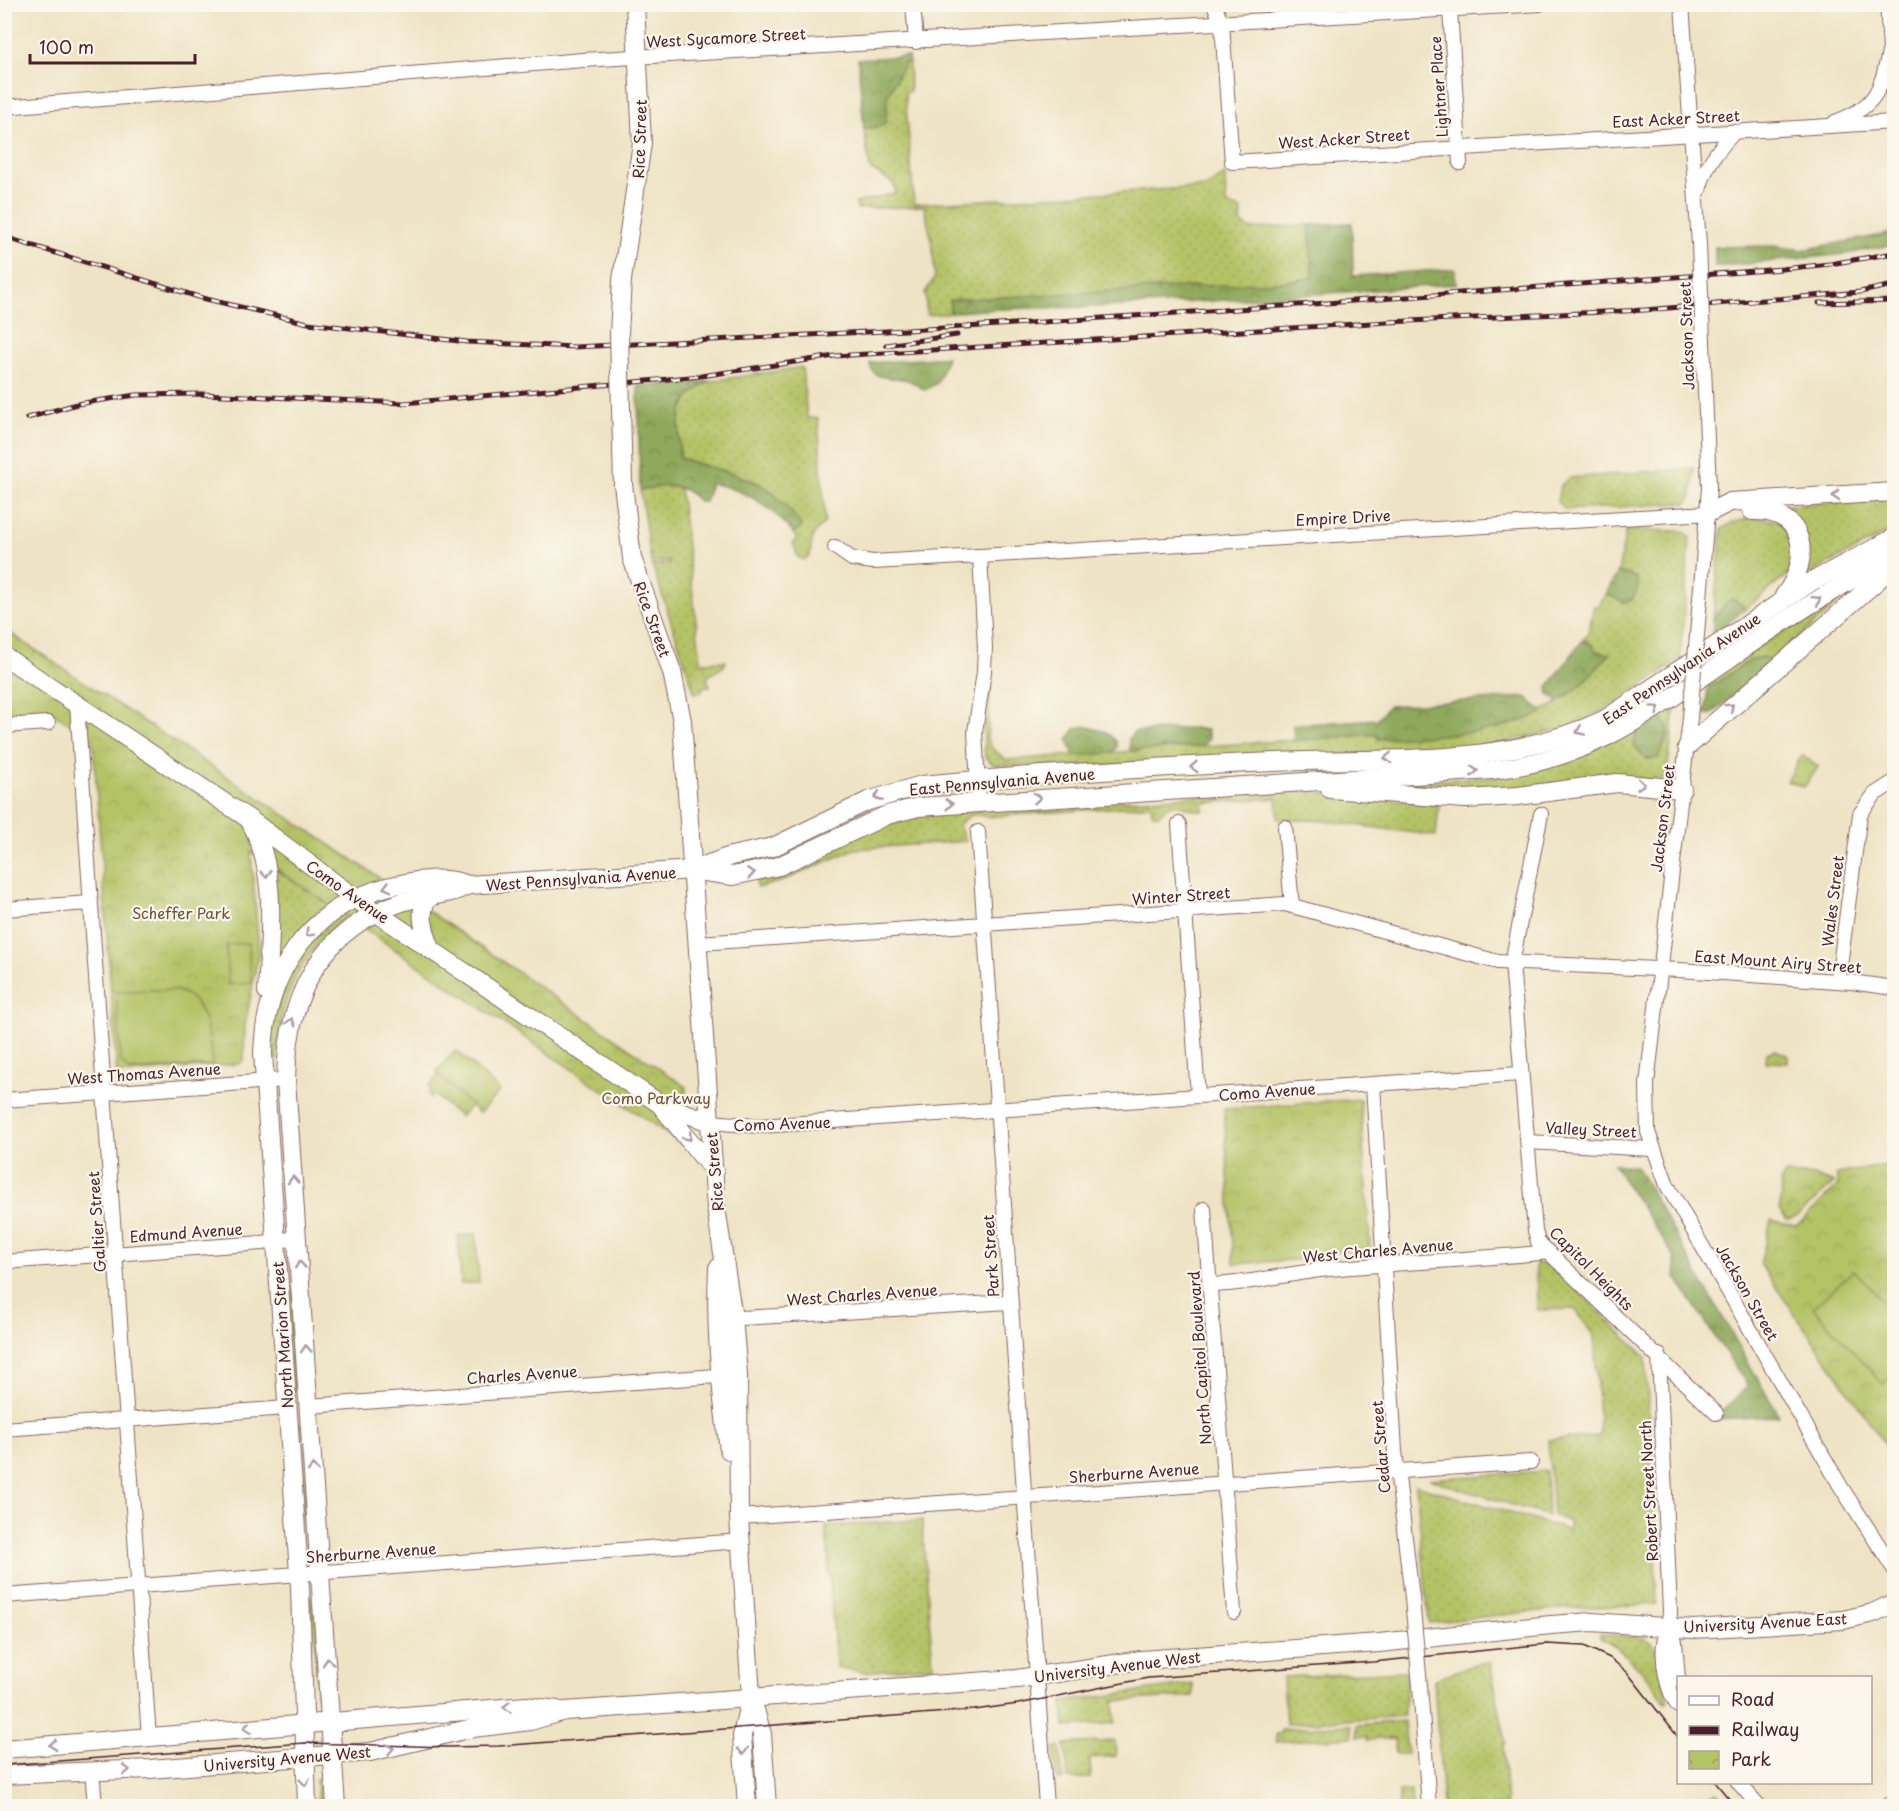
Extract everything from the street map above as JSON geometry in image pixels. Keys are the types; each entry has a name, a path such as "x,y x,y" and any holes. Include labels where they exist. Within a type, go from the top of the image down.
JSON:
{"main road":[{"name":"Rice Street","path":"635,4 640,58 642,143 622,279 619,334 623,484 632,558 677,691 686,758 751,1696 762,1734 767,1806"},
{"path":"1708,513 1730,502 1894,492"},
{"path":"1708,513 1772,511 1791,523 1799,538 1800,547 1797,578 1784,596 1770,608"},
{"name":"East Pennsylvania Avenue","path":"693,870 731,856 773,847 888,793 922,785 1273,762 1471,755 1531,747 1568,736 1604,720 1770,608 1834,568 1894,538"},
{"name":"East Pennsylvania Avenue","path":"693,870 733,876 760,872 794,861 887,815 918,807 979,801 1501,769 1532,764 1589,747 1641,719 1843,584 1894,557"},
{"path":"1687,747 1894,566"},
{"name":"Como Avenue","path":"4,656 249,819 356,899 660,1104 710,1122"},
{"path":"1269,783 1465,799 1518,796 1617,783 1682,789"},
{"path":"249,819 259,838 266,867 271,941 267,1011"},
{"name":"West Pennsylvania Avenue","path":"356,899 382,888 411,882 453,879 468,885 693,870"},
{"name":"West Pennsylvania Avenue","path":"376,912 412,898 456,892 468,885"},
{"path":"431,949 423,911 426,901 434,894"},
{"name":"North Marion Street","path":"307,1806 299,1574 263,1053 267,1011 280,973 298,944 322,921 356,899"},
{"name":"North Marion Street","path":"336,1806 286,1080 290,1027 299,996 308,978 338,939 376,912"},
{"path":"660,1104 714,1171"},
{"name":"University Avenue East","path":"1670,1626 1693,1629 1843,1620 1873,1613 1894,1603"},
{"name":"University Avenue West","path":"4,1775 332,1756 387,1749 473,1728 530,1720 565,1711 1036,1677 1141,1660 1379,1643 1551,1625 1592,1622 1670,1626"},
{"name":"Rice Street","path":"747,1806 742,1736 751,1696"},
{"name":"University Avenue West","path":"4,1749 148,1738 305,1722 526,1706 565,1711"}],"street":[{"path":"913,4 916,42"},
{"path":"1214,4 1222,24"},
{"name":"West Sycamore Street","path":"4,107 583,60 1540,4"},
{"name":"Jackson Street","path":"1682,4 1699,244 1709,488 1690,718 1646,1099 1648,1132 1652,1149 1667,1185 1814,1443 1894,1569"},
{"path":"1887,4 1894,105"},
{"name":"Lightner Place","path":"1450,10 1460,163"},
{"name":"West Acker Street","path":"1222,24 1232,162 1459,147"},
{"path":"1823,127 1849,117 1868,106 1880,90 1890,48"},
{"name":"East Acker Street","path":"1459,147 1894,122"},
{"path":"1696,201 1703,173 1713,155 1734,132"},
{"name":"Empire Drive","path":"835,548 852,559 873,562 1708,513"},
{"path":"979,801 975,732 984,672 985,647 980,556"},
{"name":"Galtier Street","path":"77,704 148,1738"},
{"path":"4,726 48,723"},
{"name":"Wales Street","path":"1838,981 1858,825 1866,803 1885,786 1894,782"},
{"name":"Capitol Heights","path":"1541,814 1512,963 1520,1074 1535,1231 1538,1242 1659,1355 1716,1413"},
{"path":"1179,824 1198,1096"},
{"path":"1285,827 1292,906"},
{"name":"Park Street","path":"978,832 1046,1806"},
{"path":"4,909 90,903"},
{"name":"Winter Street","path":"698,943 1292,906 1498,962 1660,970"},
{"name":"East Mount Airy Street","path":"1660,970 1838,981 1894,988"},
{"name":"Como Avenue","path":"710,1122 760,1126 1520,1074"},
{"name":"West Thomas Avenue","path":"4,1100 286,1080"},
{"name":"Cedar Street","path":"1373,1084 1398,1470 1412,1598 1429,1806"},
{"name":"Valley Street","path":"1528,1142 1652,1149"},
{"name":"North Capitol Boulevard","path":"1204,1209 1234,1612"},
{"name":"Edmund Avenue","path":"4,1262 276,1242 298,1238"},
{"name":"West Charles Avenue","path":"1211,1285 1234,1284 1318,1270 1549,1252"},
{"name":"West Charles Avenue","path":"725,1319 1010,1302"},
{"name":"Robert Street North","path":"1659,1355 1670,1626 1675,1642 1678,1676"},
{"name":"Charles Avenue","path":"309,1406 729,1375"},
{"path":"4,1429 286,1408"},
{"name":"Sherburne Avenue","path":"739,1517 1024,1495 1531,1462"},
{"name":"Sherburne Avenue","path":"4,1596 741,1541"},
{"name":"Robert Street North","path":"1670,1626 1664,1644 1668,1686 1677,1704"},
{"path":"92,1770 95,1806"},
{"path":"1740,1784 1759,1806"},
{"path":"1888,1806 1894,1801"}],"green space":[{"path":"908,56 909,62 904,64 887,97 886,122 881,126 864,129 858,59"},
{"path":"909,62 910,91 905,92 914,204 1205,187 1225,175 1226,204 1242,210 1241,222 1250,229 1309,225 1313,277 1277,283 951,300 950,313 927,315 925,293 935,277 932,242 924,206 857,209 856,203 896,193 893,183 870,169 864,129 881,126 887,113 887,97 904,63"},
{"path":"1352,223 1353,276 1455,269 1456,284 1203,302 992,309 950,313 950,300 1295,281 1313,277 1309,225"},
{"path":"1894,233 1894,244 1892,245 1845,254 1715,267 1715,247 1776,246 1801,250"},
{"path":"947,357 937,383 925,390 909,381 879,376 871,369 870,363"},
{"path":"802,367 807,418 818,418 825,522 813,535 810,556 804,560 798,557 793,543 797,539 793,533 801,527 772,491 754,481 680,458 679,433 684,404 699,388 711,381"},
{"path":"711,381 691,396 681,413 680,458 748,479 763,486 789,509 802,527 793,533 776,514 756,500 723,486 711,483 705,502 698,501 685,490 674,486 640,490 638,386"},
{"path":"1694,468 1692,496 1687,503 1565,510 1557,502 1560,486 1570,478"},
{"path":"662,485 680,489 701,662 726,661 724,666 707,677 710,686 702,687 702,692 695,693 652,565 669,564 669,561 651,562 640,490"},
{"path":"1894,497 1894,529 1804,577 1806,568 1773,507"},
{"path":"1754,517 1778,521 1795,541 1789,574 1745,609 1737,601 1725,605 1713,619 1722,529 1732,523"},
{"path":"1626,530 1683,531 1690,537 1680,660 1607,709 1569,727 1486,747 1083,767 994,765 985,757 983,727 992,672 987,739 991,747 1006,760 1378,734 1379,739 1459,733 1511,723 1559,702 1581,685 1609,654 1596,651 1587,641 1582,641 1588,633 1594,606 1598,607 1606,594 1624,602 1637,590 1637,578 1618,572"},
{"path":"1618,572 1637,578 1638,589 1631,601 1624,602 1606,594"},
{"path":"1869,576 1771,662 1756,658 1708,688 1708,680"},
{"path":"1730,599 1737,601 1745,609 1712,637 1713,619"},
{"path":"5,630 368,870 686,1087 682,1144 251,852 259,951 245,1026 244,1060 239,1064 117,1074 93,740 46,708 5,713"},
{"path":"1582,641 1592,644 1596,651 1610,654 1581,685 1558,702 1549,694 1548,687"},
{"path":"1764,657 1771,662 1712,714 1705,714 1708,688 1751,660"},
{"path":"1526,697 1543,712 1524,720 1483,731 1378,739 1377,734 1294,741 1293,725 1377,719 1389,706"},
{"path":"1676,703 1666,779 1471,792 1381,784 1500,776 1637,730 1636,746 1640,752 1646,759 1658,758 1668,737 1667,725 1658,715"},
{"path":"1658,715 1669,728 1658,758 1646,759 1634,745 1637,730"},
{"path":"1084,726 1106,732 1116,741 1117,747 1112,753 1074,756 1068,739 1075,729"},
{"path":"1194,728 1207,730 1209,739 1203,746 1130,751 1129,738 1134,732"},
{"path":"1802,755 1818,767 1804,787 1787,781"},
{"path":"1287,790 1439,804 1436,836 1326,821 1278,819 1277,798 1203,803 1203,811 1176,805 1170,806 1158,815 1152,813 1151,805 986,817 974,815 959,825 965,841 855,849 782,881 757,888 756,880 881,825 923,813"},
{"path":"270,866 331,905 277,964"},
{"path":"345,912 351,913 319,942 296,977 282,1016 277,1059 272,1063 272,1031 279,996 286,980 303,951 320,932"},
{"path":"248,943 251,983 228,985 226,945"},
{"path":"178,991 196,1003 206,1022 212,1065 130,1071 121,1062 116,992"},
{"path":"456,1050 500,1091 479,1113 436,1072"},
{"path":"1774,1050 1788,1055 1788,1063 1766,1062 1767,1053"},
{"path":"439,1075 471,1105 460,1117 435,1095 431,1098 428,1094 431,1091 429,1086"},
{"path":"1360,1099 1370,1249 1316,1253 1307,1259 1234,1264 1224,1109"},
{"path":"1613,1164 1636,1166 1779,1416 1714,1419 1748,1386 1676,1277 1674,1256"},
{"path":"1894,1164 1894,1442 1887,1447 1760,1264 1771,1220 1797,1226 1838,1185 1836,1174"},
{"path":"1786,1174 1816,1176 1834,1183 1795,1218 1787,1220 1779,1210 1782,1196 1780,1182"},
{"path":"476,1234 479,1283 461,1284 458,1236"},
{"path":"285,1258 295,1304 300,1390 292,1391"},
{"path":"1536,1264 1550,1264 1646,1357 1657,1604 1556,1609 1429,1623 1416,1485 1568,1530 1570,1522 1553,1515 1548,1440 1600,1436 1594,1335 1575,1309 1537,1310"},
{"path":"1854,1270 1894,1314 1894,1373 1883,1384 1813,1308"},
{"path":"296,1424 301,1424 311,1556 302,1512"},
{"path":"1546,1471 1548,1516 1429,1479"},
{"path":"922,1520 933,1666 863,1672 836,1667 826,1526"},
{"path":"309,1590 319,1637 323,1695 317,1695 315,1642 309,1621"},
{"path":"1600,1634 1645,1638 1652,1643 1657,1649 1663,1666 1668,1702 1666,1703 1629,1658 1600,1638"},
{"path":"1490,1662 1506,1744 1503,1745 1507,1806 1443,1806 1434,1680 1475,1664"},
{"path":"1406,1671 1404,1716 1286,1724 1283,1677"},
{"path":"1193,1684 1193,1696 1114,1701 1115,1723 1065,1727 1063,1702"},
{"path":"1404,1721 1407,1754 1396,1754 1394,1738 1367,1740 1367,1736 1357,1737 1357,1725"},
{"path":"1351,1725 1352,1737 1276,1742 1276,1734 1281,1733 1281,1729"},
{"path":"1115,1741 1116,1756 1090,1758 1091,1778 1068,1779 1065,1744"},
{"path":"1060,1747 1063,1780 1057,1780 1054,1749"},
{"path":"316,1780 322,1780 325,1806 318,1806"},
{"path":"1411,1791 1412,1806 1399,1806 1399,1792"},
{"path":"1717,1793 1728,1806 1703,1806 1708,1796"}],"tram line":[{"path":"4,1765 305,1743 499,1746 974,1710 1018,1704 1148,1678 1373,1662 1546,1644 1584,1646 1610,1658 1627,1672 1677,1736"},
{"path":"1717,1784 1735,1806"}],"railway":[{"path":"4,237 202,298 308,323 467,342 575,347 983,326 1313,304 1782,269 1830,264 1894,253"},
{"path":"27,418 77,404 136,395 202,394 404,403 701,376 835,356 1388,322 1645,310 1860,292 1894,285"},
{"path":"1819,303 1894,301"},
{"path":"886,345 957,335"}],"park label":[{"name":"Scheffer Park","path":"181,912"},
{"name":"Como Parkway","path":"656,1097"}]}
